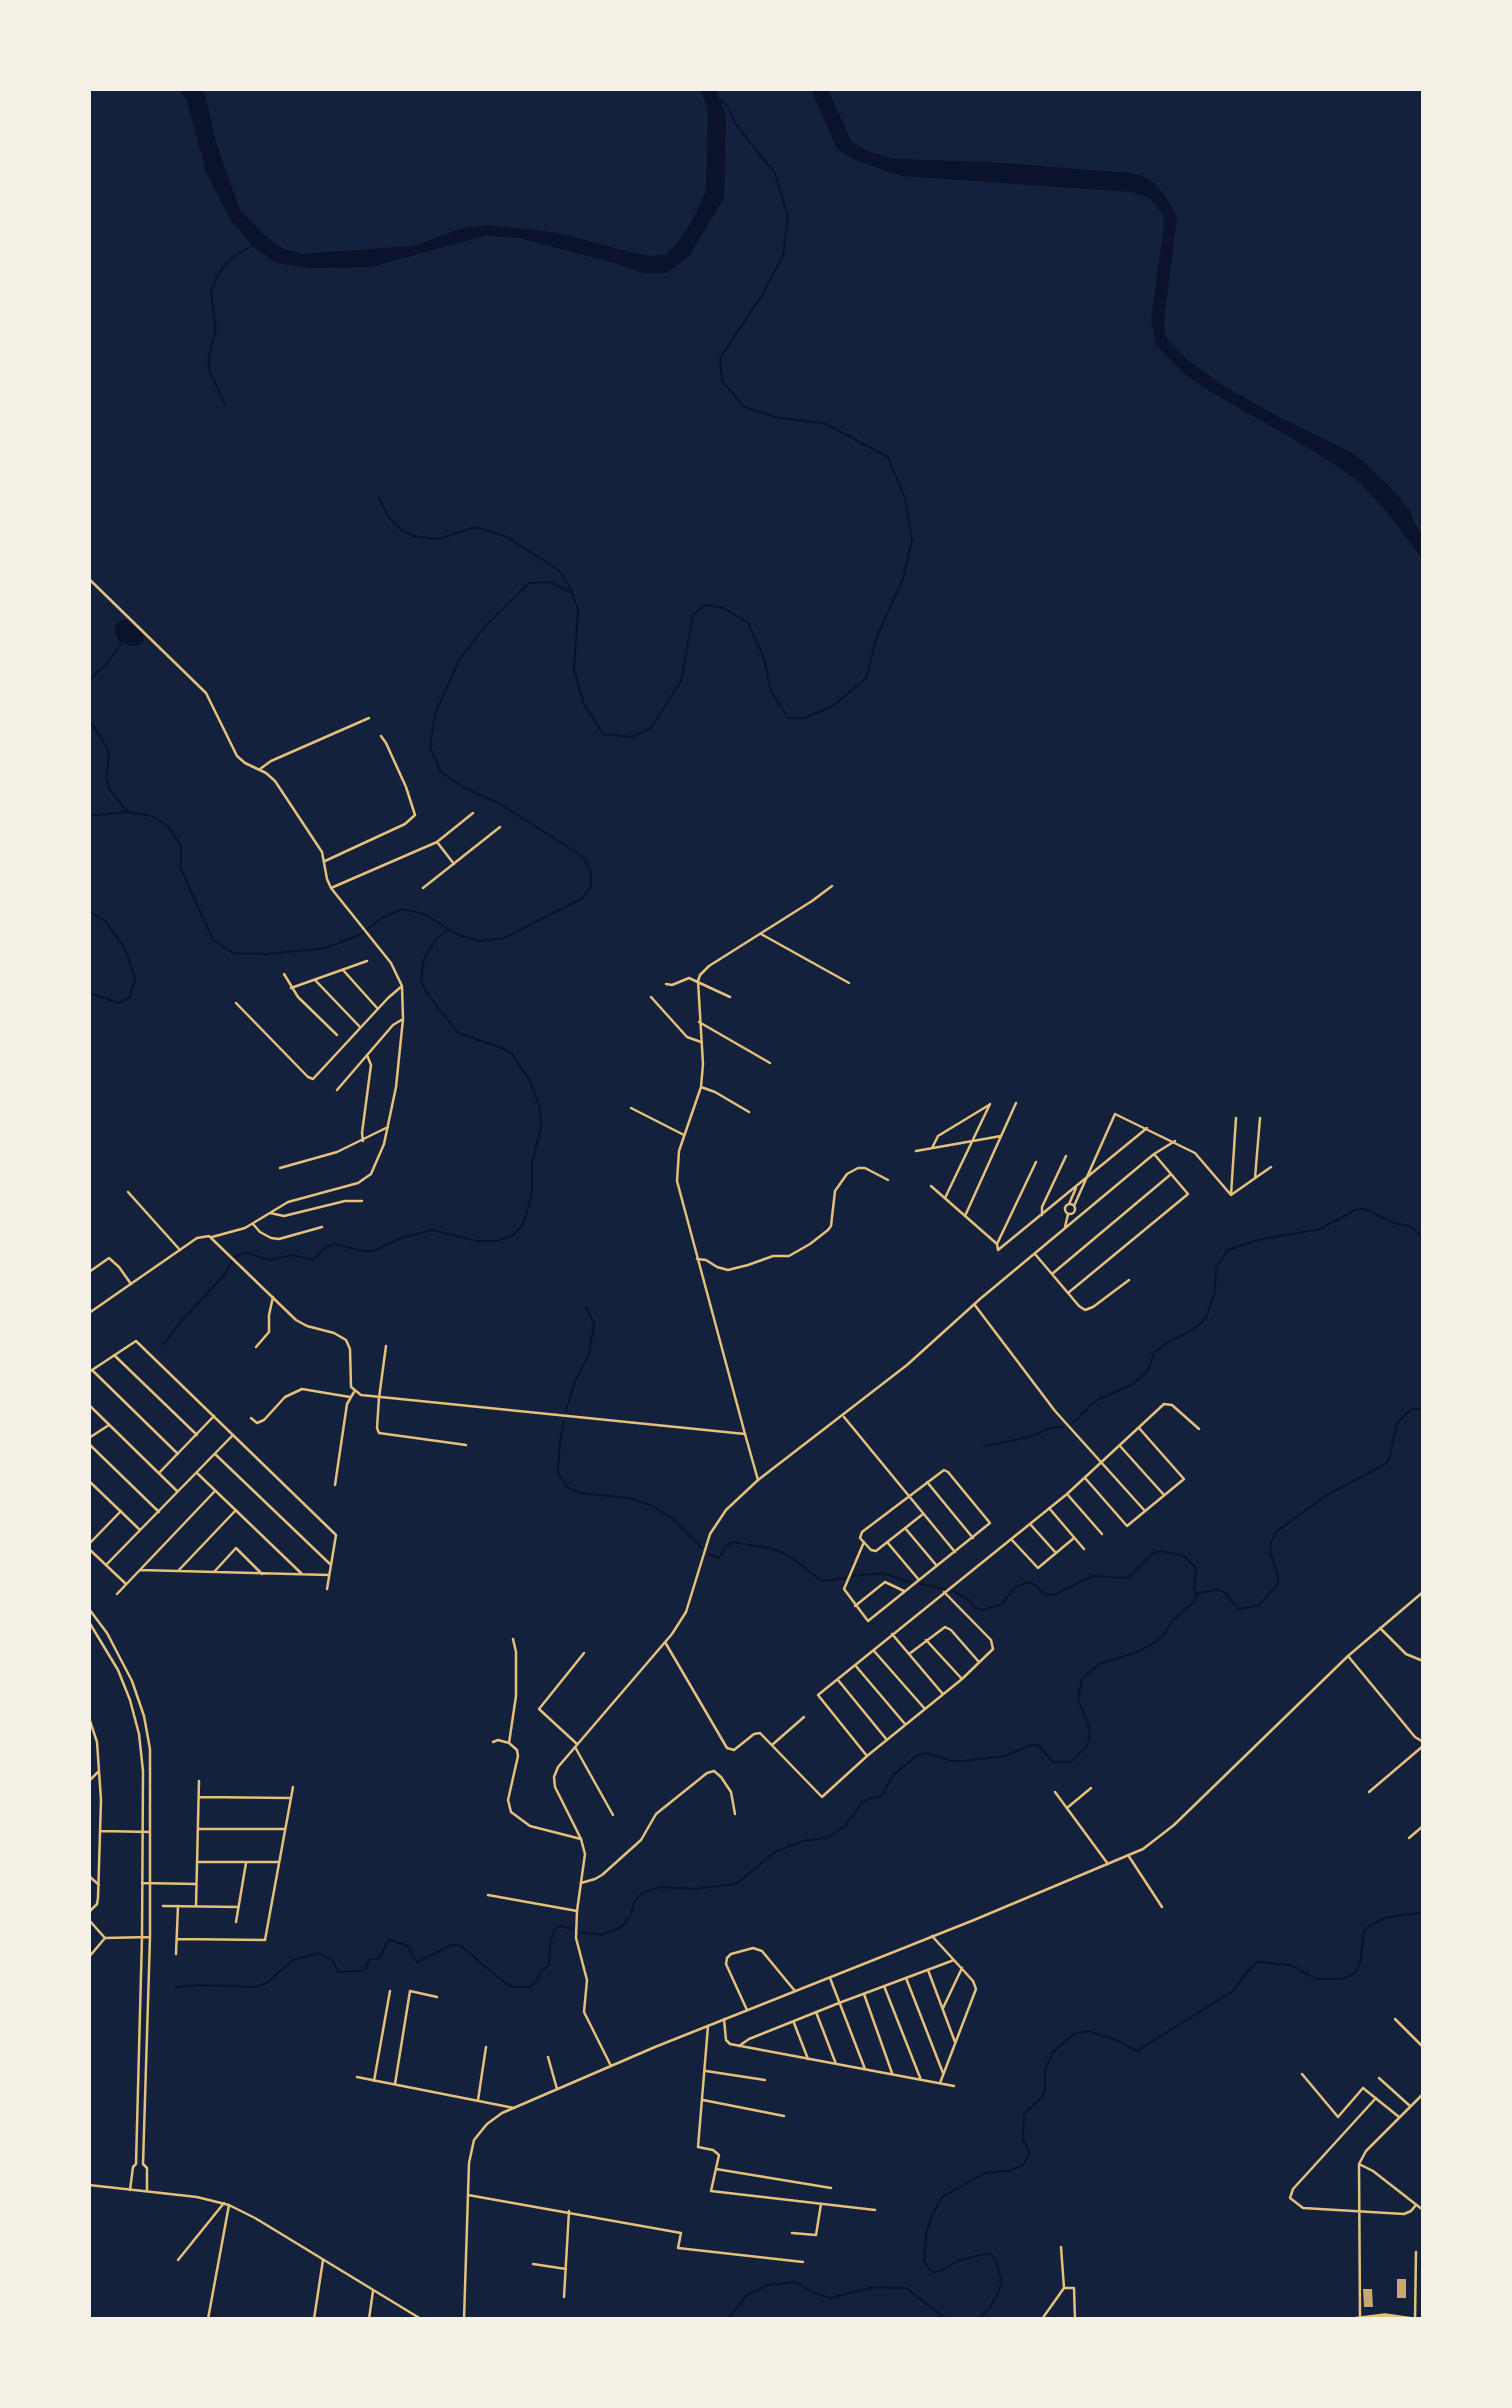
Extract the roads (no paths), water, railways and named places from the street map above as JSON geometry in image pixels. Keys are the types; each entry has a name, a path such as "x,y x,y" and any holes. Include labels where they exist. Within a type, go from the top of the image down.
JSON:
{"main road":[{"path":"1352,2319 1385,2315 1414,2319"}],"street":[{"path":"89,579 206,693 237,756 275,781 316,842 325,861 331,888 396,971 402,986 403,1019 396,1087 388,1127 380,1158 366,1179 288,1202 253,1224 212,1237 201,1236 89,1313"},
{"path":"260,769 271,761 369,718"},
{"path":"325,861 405,824 415,815 406,787 386,743 380,736"},
{"path":"331,888 437,842 473,813"},
{"path":"423,888 499,827"},
{"path":"437,842 454,864"},
{"path":"758,1480 677,1181 679,1151 702,1087 698,981 709,966 832,886"},
{"path":"761,934 849,983"},
{"path":"291,988 367,961"},
{"path":"342,970 378,1009"},
{"path":"284,974 291,988 337,1035"},
{"path":"666,984 672,985 689,978 730,998"},
{"path":"315,980 360,1027"},
{"path":"236,1003 310,1079 315,1077 402,986"},
{"path":"651,998 687,1038 701,1042"},
{"path":"337,1090 393,1025 403,1019"},
{"path":"699,1022 770,1063"},
{"path":"363,1141 371,1065 367,1055"},
{"path":"702,1087 750,1112"},
{"path":"965,1216 1016,1103"},
{"path":"932,1148 938,1136 990,1104 945,1198"},
{"path":"631,1108 684,1135"},
{"path":"1065,1229 1115,1114 1175,1141 1199,1156 1231,1195"},
{"path":"1231,1195 1236,1118"},
{"path":"1255,1178 1260,1118"},
{"path":"280,1168 324,1157 388,1127"},
{"path":"931,1186 1001,1250 1147,1128"},
{"path":"916,1151 1001,1136"},
{"path":"611,2066 584,2012 587,1980 576,1938 585,1854 555,1787 554,1777 558,1767 665,1642 686,1612 710,1534 726,1510 758,1480 922,1352 974,1304 1154,1154 1175,1141"},
{"path":"1068,1293 1188,1194 1154,1154"},
{"path":"1042,1215 1042,1207 1066,1156"},
{"path":"997,1244 1037,1162"},
{"path":"1231,1195 1271,1167"},
{"path":"697,1259 729,1270 773,1256 789,1256 810,1244 831,1226 835,1191 847,1174 858,1168 865,1168 888,1180"},
{"path":"1052,1275 1171,1174"},
{"path":"1076,1187 1065,1208 1077,1219"},
{"path":"128,1192 180,1250"},
{"path":"270,1213 284,1216 345,1201 362,1201"},
{"path":"1069,1204 1074,1206"},
{"path":"253,1224 260,1233 279,1239 322,1227"},
{"path":"212,1237 301,1323 334,1333 346,1340 350,1349 350,1383 354,1392 379,1398 745,1434"},
{"path":"1035,1254 1085,1310 1129,1280"},
{"path":"89,1272 109,1258 131,1284"},
{"path":"256,1348 269,1332 273,1297"},
{"path":"974,1304 1055,1411 1146,1511"},
{"path":"178,1454 90,1371 136,1340 336,1535 327,1589"},
{"path":"386,1346 379,1398 379,1433 466,1445"},
{"path":"114,1355 197,1435"},
{"path":"251,1418 257,1423 264,1420 285,1397 302,1389 351,1397"},
{"path":"335,1485 346,1407 354,1392"},
{"path":"867,1756 818,1695 1067,1494 1167,1402 1199,1429"},
{"path":"89,1405 178,1492"},
{"path":"159,1474 214,1416"},
{"path":"843,1416 955,1552"},
{"path":"89,1438 109,1425"},
{"path":"1085,1478 1127,1526 1184,1479 1139,1428"},
{"path":"106,1565 233,1435"},
{"path":"89,1444 159,1512"},
{"path":"1120,1446 1164,1495"},
{"path":"215,1454 331,1565"},
{"path":"864,1542 844,1586 845,1593 855,1606 866,1619 871,1620 989,1524 988,1518 946,1471 942,1471 861,1534 860,1538 864,1542 874,1552 923,1514"},
{"path":"197,1473 302,1574"},
{"path":"89,1481 141,1530"},
{"path":"927,1482 973,1538"},
{"path":"117,1594 215,1491"},
{"path":"1067,1494 1102,1534"},
{"path":"1049,1508 1084,1549"},
{"path":"178,1571 236,1510"},
{"path":"89,1544 121,1511"},
{"path":"1030,1524 1056,1553"},
{"path":"905,1528 937,1566"},
{"path":"1011,1539 1038,1568 1074,1538"},
{"path":"887,1542 919,1580"},
{"path":"214,1572 236,1548 262,1574"},
{"path":"89,1549 126,1584"},
{"path":"140,1570 330,1575"},
{"path":"855,1606 885,1582 905,1591"},
{"path":"665,1642 727,1748 734,1750 758,1732 822,1797 993,1649 993,1643 944,1592"},
{"path":"464,2319 469,2163 474,2140 487,2123 514,2108 611,2066 1143,1849 1164,1834 1348,1656 1423,1592"},
{"path":"89,1609 116,1648 132,1681 144,1716 150,1760 150,1937 143,2164"},
{"path":"89,1622 109,1651 125,1684 136,1718 142,1750 142,1937 136,2164 133,2167 130,2190"},
{"path":"909,1654 942,1628 948,1628 980,1663"},
{"path":"1380,1628 1406,1654 1423,1661"},
{"path":"892,1634 943,1695"},
{"path":"509,1743 516,1696 516,1652 513,1639"},
{"path":"926,1640 961,1679"},
{"path":"109,1651 116,1648"},
{"path":"873,1650 925,1709"},
{"path":"584,1653 539,1709 576,1746 613,1815"},
{"path":"1348,1656 1423,1744 1369,1792"},
{"path":"855,1665 905,1725"},
{"path":"837,1679 887,1740"},
{"path":"136,1718 144,1716"},
{"path":"772,1745 804,1717"},
{"path":"89,1718 94,1731 100,1770 101,1831 97,1902 89,1912"},
{"path":"89,1736 94,1731"},
{"path":"493,1742 498,1740 515,1747 517,1756 508,1800 511,1812 530,1826 580,1839"},
{"path":"89,1781 100,1770"},
{"path":"581,1883 595,1879 611,1867 641,1840 656,1814 707,1773 714,1771 721,1777 731,1792 735,1814"},
{"path":"196,1906 199,1781"},
{"path":"177,1938 265,1940 293,1787"},
{"path":"1067,1808 1091,1788"},
{"path":"1055,1792 1108,1864"},
{"path":"198,1797 290,1798"},
{"path":"1409,1838 1423,1826"},
{"path":"198,1829 285,1829"},
{"path":"101,1831 151,1832"},
{"path":"1128,1855 1162,1907"},
{"path":"197,1862 279,1862"},
{"path":"236,1922 246,1862"},
{"path":"89,1876 99,1885"},
{"path":"142,1883 196,1884"},
{"path":"488,1895 577,1911"},
{"path":"163,1906 238,1907"},
{"path":"176,1954 178,1906"},
{"path":"89,1920 105,1938"},
{"path":"932,1936 976,1986 940,2083"},
{"path":"89,1956 105,1938 150,1937"},
{"path":"747,2010 726,1965 727,1958 732,1954 753,1948 762,1951 795,1991"},
{"path":"739,2046 749,2039 793,2021 954,1960"},
{"path":"943,2008 961,1968"},
{"path":"928,1970 956,2043"},
{"path":"830,1977 865,2069"},
{"path":"906,1978 944,2073"},
{"path":"884,1986 921,2080"},
{"path":"394,2084 410,1991 437,1997"},
{"path":"374,2081 390,1992"},
{"path":"864,1994 893,2074"},
{"path":"816,2012 836,2064"},
{"path":"724,2019 726,2040 739,2046 954,2086"},
{"path":"1395,2019 1423,2046"},
{"path":"793,2021 807,2059"},
{"path":"708,2026 698,2147 718,2153 711,2191 875,2210"},
{"path":"478,2100 486,2047"},
{"path":"548,2057 557,2089"},
{"path":"706,2071 765,2080"},
{"path":"1302,2074 1338,2117 1363,2088 1399,2117"},
{"path":"357,2077 514,2108"},
{"path":"1378,2078 1410,2106"},
{"path":"1360,2317 1359,2164 1366,2151 1423,2094"},
{"path":"1376,2098 1290,2195 1294,2203 1303,2208 1404,2214 1416,2205"},
{"path":"703,2100 784,2116"},
{"path":"136,2164 143,2164 148,2168 147,2191"},
{"path":"1359,2164 1373,2171 1423,2210"},
{"path":"716,2169 831,2188"},
{"path":"89,2185 211,2199 227,2204 255,2218 421,2319"},
{"path":"468,2195 681,2233 678,2248 803,2262"},
{"path":"178,2260 227,2204"},
{"path":"208,2319 227,2204"},
{"path":"792,2233 816,2235 821,2204"},
{"path":"564,2297 569,2211"},
{"path":"1042,2319 1063,2288 1061,2247"},
{"path":"1414,2319 1416,2252"},
{"path":"314,2319 323,2260"},
{"path":"533,2264 566,2269"},
{"path":"1063,2288 1074,2288 1075,2319"},
{"path":"369,2319 373,2290"}],"water":[{"path":"178,89 200,89 206,97 216,143 240,210 263,234 282,248 301,254 414,246 462,228 489,225 559,233 630,252 650,256 666,255 693,219 706,191 708,109 700,89 715,89 726,115 724,198 689,256 667,273 643,273 519,238 484,236 371,267 309,268 276,263 252,246 230,219 206,172 187,101"},
{"path":"811,89 828,89 851,141 865,150 895,159 990,162 1129,173 1143,176 1154,183 1177,216 1164,322 1169,342 1189,361 1224,386 1281,418 1353,453 1393,490 1410,511 1415,525 1423,535 1423,560 1386,511 1357,480 1317,453 1206,389 1187,376 1156,345 1151,320 1164,224 1163,215 1151,199 1133,192 901,176 855,160 837,149"},
{"path":"121,620 127,620 143,634 144,641 140,645 129,646 118,640 114,628"}],"waterway":[{"path":"89,816 127,812 152,816 168,826 181,846 181,869 213,940 233,953 267,954 326,948 359,935 382,918 402,909 424,914 458,935 480,941 504,938 581,899 591,887 591,872 584,858 500,804 465,788 441,772 430,747 435,714 459,660 486,625 529,583 550,582 572,593 578,610 574,670 584,704 603,734 632,737 651,728 681,681 693,615 705,605 724,608 748,623 764,658 771,691 788,718 805,718 833,706 866,678 877,636 903,579 912,540 905,498 888,457 824,423 779,418 744,407 722,381 720,358 762,295 783,256 788,217 775,173 735,123 729,108 721,100"},
{"path":"225,404 210,372 208,360 216,329 211,292 224,266 252,246"},
{"path":"379,498 388,516 400,529 413,536 438,539 476,527 507,537 560,571 572,591"},
{"path":"89,680 109,661 122,643"},
{"path":"89,719 106,746 109,756 106,777 110,790 127,811"},
{"path":"89,911 106,922 125,948 135,978 130,997 119,1003 89,993"},
{"path":"235,1257 245,1252 269,1260 292,1255 313,1260 326,1247 334,1244 374,1251 401,1238 432,1230 477,1241 496,1241 512,1236 523,1225 532,1193 532,1163 541,1127 540,1108 530,1081 512,1054 505,1049 458,1033 426,992 421,980 424,959 436,939 448,930"},
{"path":"1073,1423 1095,1401 1133,1384 1148,1370 1154,1353 1194,1329 1206,1318 1215,1292 1216,1267 1228,1250 1258,1240 1320,1229 1355,1210 1365,1209 1393,1223 1410,1226 1423,1237"},
{"path":"163,1345 225,1274 233,1260"},
{"path":"566,1411 575,1381 589,1354 594,1324 586,1307"},
{"path":"1198,1593 1218,1590 1224,1592 1239,1609 1258,1606 1278,1584 1270,1552 1276,1532 1325,1496 1384,1465 1389,1460 1397,1423 1411,1409 1423,1409"},
{"path":"564,1422 558,1472 567,1487 580,1493 629,1498 650,1505 672,1518 702,1548"},
{"path":"984,1446 1063,1427"},
{"path":"709,1554 717,1558 732,1542 769,1548 792,1558 824,1581 846,1578"},
{"path":"581,1932 601,1935 622,1927 631,1914 634,1902 642,1893 660,1887 695,1889 736,1884 775,1852 802,1841 827,1838 845,1826 862,1803 882,1796 893,1775 918,1755 927,1753 952,1761 963,1761 1005,1756 1031,1745 1038,1745 1053,1762 1071,1762 1087,1746 1090,1736 1078,1699 1082,1679 1099,1664 1138,1652 1156,1642 1173,1620 1194,1602 1197,1594 1194,1589 1196,1568 1184,1556 1162,1551 1153,1553 1128,1578 1092,1576 1054,1595 1045,1594 1028,1582 1015,1587 1002,1604 983,1610 975,1608 968,1599 953,1591"},
{"path":"853,1576 882,1573 911,1582"},
{"path":"920,1584 945,1589"},
{"path":"978,2319 989,2309 1002,2282 996,2261 991,2254 980,2255 932,2272 924,2261 926,2235 942,2197 985,2173 1009,2171 1023,2165 1030,2153 1023,2140 1024,2114 1042,2097 1045,2069 1054,2051 1074,2034 1088,2031 1116,2040 1137,2051 1233,1991 1257,1962 1291,1965 1316,1979 1348,1977 1356,1972 1360,1963 1364,1931 1369,1926 1385,1918 1423,1912"},
{"path":"176,1987 254,1987 265,1984 293,1960 319,1953 333,1961 338,1972 361,1971 366,1968 369,1959 379,1959 389,1939 408,1946 418,1962 451,1945 461,1946 505,1983 513,1987 529,1987 549,1965 550,1943 555,1929 560,1926 572,1929"},
{"path":"728,2319 747,2295 768,2285 795,2282 814,2293 830,2298 874,2287 906,2288 946,2319"}]}
